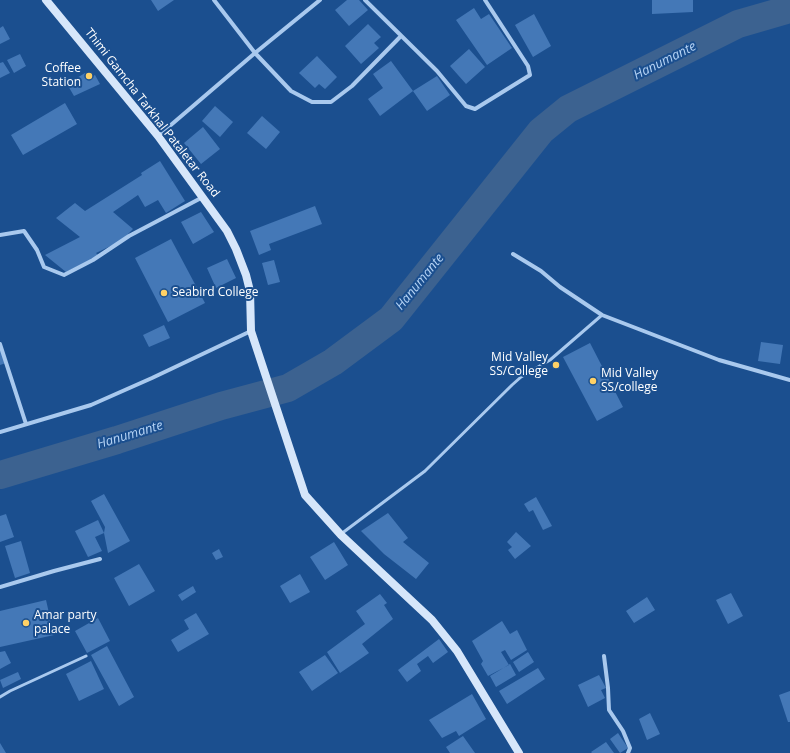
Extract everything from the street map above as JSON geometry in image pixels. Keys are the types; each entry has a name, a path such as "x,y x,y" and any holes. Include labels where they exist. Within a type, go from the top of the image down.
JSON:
{"street":[{"name":"Thimi Gamcha Tarkhal Pataletar Road","path":"46,0 158,136 227,231 246,275 250,291 252,334 304,495 341,535 432,620 457,650 519,753"},
{"path":"214,0 255,53 291,91 312,102 331,102 352,86 401,36"},
{"path":"158,136 255,53 320,0"},
{"path":"365,0 437,71 466,106 475,108 530,75 528,66 484,0"},
{"path":"0,235 24,231 37,250 44,267 64,275 93,260 129,236 203,196"},
{"path":"513,254 602,315 719,360 790,380"},
{"path":"0,432 91,405 252,334"},
{"path":"0,344 26,424"},
{"path":"0,587 100,559"},
{"path":"604,656 609,710 623,732 630,748 628,753"}],"lane":[{"path":"341,535 424,470 521,377 550,360 602,315"},
{"path":"0,697 86,656"}],"building":[{"path":"151,0 174,0 158,11"},
{"path":"347,0 359,0 368,10 349,26 335,10"},
{"path":"652,0 693,0 693,12 652,14"},
{"path":"474,8 481,19 489,14 512,48 487,65 456,20"},
{"path":"534,14 551,46 533,57 515,25"},
{"path":"368,24 381,37 374,43 379,48 361,64 345,46"},
{"path":"3,26 10,39 0,44 0,28"},
{"path":"469,49 485,67 466,84 450,66"},
{"path":"20,54 26,66 14,73 7,60"},
{"path":"317,56 337,77 325,89 319,84 315,88 299,73"},
{"path":"391,61 413,91 380,116 368,99 383,88 373,74"},
{"path":"3,62 10,73 0,78 0,63"},
{"path":"85,73 88,79 95,75 100,84 74,96 67,84"},
{"path":"437,76 450,95 427,111 413,91"},
{"path":"65,103 77,124 23,155 11,135"},
{"path":"215,106 233,122 220,137 202,121"},
{"path":"262,116 280,132 266,149 247,133"},
{"path":"203,127 220,149 201,164 184,143"},
{"path":"160,161 185,201 166,213 158,200 145,207 138,195 113,212 133,229 121,241 96,253 99,256 66,272 45,255 80,237 56,218 75,203 85,211 142,175 141,173"},
{"path":"315,206 322,224 269,244 271,250 259,255 250,231"},
{"path":"201,212 214,232 193,244 181,222"},
{"path":"171,239 205,303 168,322 135,258"},
{"path":"227,259 236,278 216,288 207,268"},
{"path":"274,260 280,282 268,285 262,263"},
{"path":"164,325 170,338 149,347 143,335"},
{"path":"761,342 783,345 780,364 758,361"},
{"name":"Mid Valley SS/college","path":"590,343 623,407 597,421 563,357"},
{"path":"0,346 6,363 0,365"},
{"path":"104,494 130,541 108,553 104,533 105,527 91,501"},
{"path":"536,497 552,526 543,530 533,510 529,512 524,504"},
{"path":"388,513 408,538 403,542 429,563 416,579 384,554 361,531"},
{"path":"6,514 14,537 0,542 0,516"},
{"path":"98,520 104,533 95,537 102,551 88,557 75,531"},
{"path":"516,532 531,546 515,559 508,550 512,547 507,542"},
{"path":"21,541 30,573 15,578 5,546"},
{"path":"334,542 348,565 325,580 310,557"},
{"path":"219,549 223,557 216,560 212,553"},
{"path":"139,564 155,591 129,606 114,578"},
{"path":"300,574 310,592 290,603 280,586"},
{"path":"193,586 196,592 182,601 178,595"},
{"path":"731,593 743,616 728,624 716,600"},
{"path":"380,594 387,603 384,605 393,619 362,644 369,653 340,673 327,652 365,624 356,611"},
{"path":"647,597 655,610 634,623 626,611"},
{"name":"Amar party palace","path":"46,600 54,635 0,647 0,611"},
{"path":"196,613 209,634 178,652 171,640 189,629 184,620"},
{"path":"98,618 110,641 87,653 75,631"},
{"path":"502,621 510,634 517,630 527,650 511,660 505,650 501,652 509,665 488,676 481,664 483,661 472,641"},
{"path":"439,639 448,652 433,663 428,656 417,664 421,671 407,682 398,670"},
{"path":"107,646 134,697 119,706 91,655"},
{"path":"5,651 11,663 0,669 0,652"},
{"path":"528,652 534,662 519,672 513,662"},
{"path":"325,655 338,673 312,691 299,672"},
{"path":"91,661 104,689 79,701 66,674"},
{"path":"510,664 516,675 496,687 490,676"},
{"path":"538,668 545,679 507,704 499,691"},
{"path":"18,672 21,679 3,688 0,680"},
{"path":"599,675 606,688 601,690 605,698 588,707 578,685"},
{"path":"790,691 790,722 788,722 779,695"},
{"path":"472,694 486,719 459,736 456,731 442,738 429,720"},
{"path":"650,713 660,734 647,740 639,719"},
{"path":"618,733 628,748 620,753 610,739"},
{"path":"463,736 475,753 450,753 446,747"},
{"path":"606,742 614,753 591,752"},
{"path":"0,743 6,753 0,753"}],"waterway":[{"name":"Hanumante","path":"0,475 117,440 221,406 288,388 333,362 391,319 541,131 568,109 738,24 790,9"}],"place":[{"name":"Coffee Station","path":"89,76"},
{"name":"Seabird College","path":"164,293"},
{"name":"Mid Valley SS/College","path":"556,365"},
{"name":"Mid Valley SS/college","path":"593,381"},
{"name":"Amar party palace","path":"26,623"}]}
